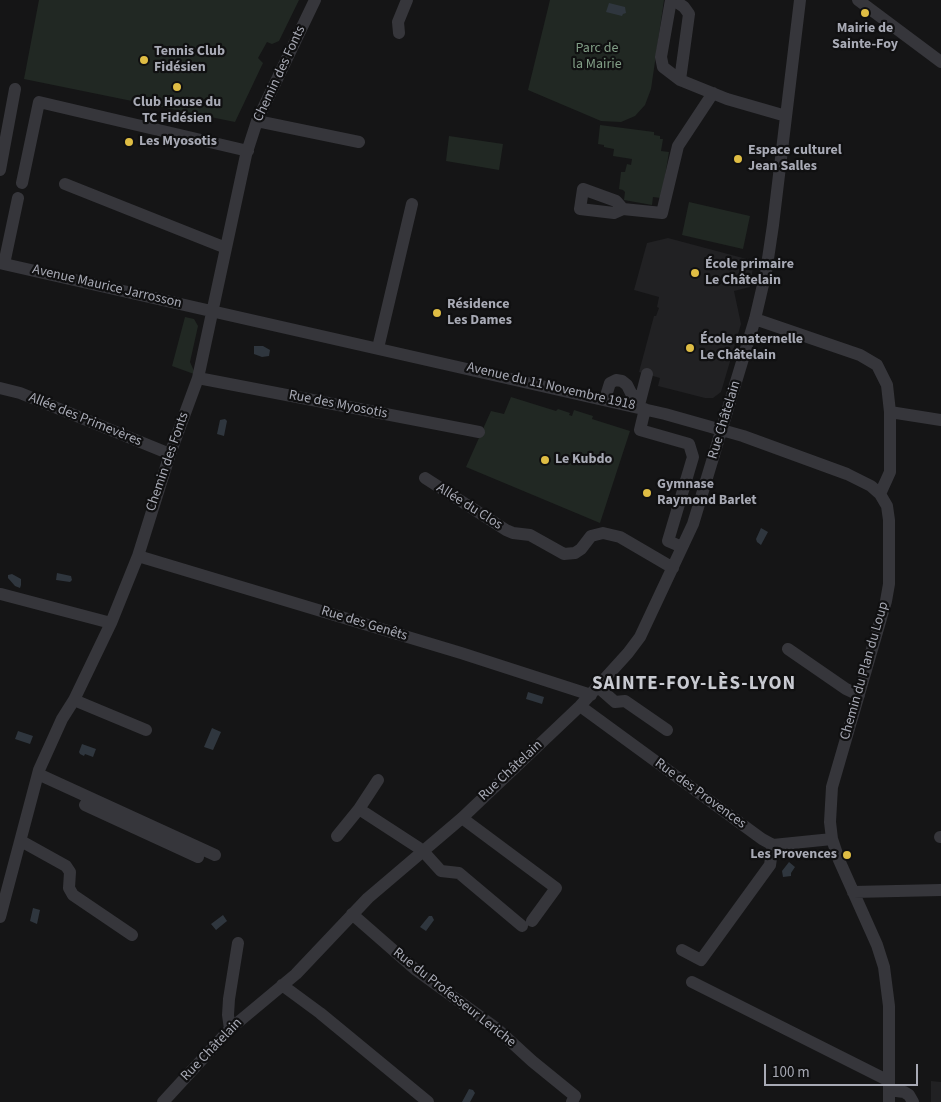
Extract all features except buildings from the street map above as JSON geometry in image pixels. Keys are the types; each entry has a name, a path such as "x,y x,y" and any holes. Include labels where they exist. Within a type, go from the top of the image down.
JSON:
{"street":[{"name":"Chemin des Fonts","path":"0,917 37,778 62,719 74,700 111,623 138,556 170,454 198,378 248,150 257,121 315,0"},
{"path":"400,33 398,22 407,0"},
{"path":"680,80 689,14 684,7 672,0 660,57 663,67 680,80 713,93 786,116"},
{"name":"Rue Châtelain","path":"163,1102 230,1029 296,974 352,914 422,850 462,818 580,706 640,637 693,524 756,320 773,225 800,0"},
{"path":"858,0 941,62"},
{"path":"0,170 16,89"},
{"path":"623,209 662,213 678,146 713,93"},
{"path":"22,183 39,102 248,150"},
{"path":"257,121 359,142"},
{"path":"65,184 226,248"},
{"path":"2,263 18,198"},
{"path":"378,348 412,204"},
{"name":"Avenue Maurice Jarrosson","path":"2,263 213,310"},
{"name":"Avenue du 11 Novembre 1918","path":"213,310 605,399 642,404 723,430 847,474 870,486 880,494"},
{"path":"756,320 860,355 876,366 887,385 890,412 890,472 880,494"},
{"path":"647,374 640,430 689,444 693,457 668,541 682,547"},
{"name":"Rue des Myosotis","path":"198,378 479,432"},
{"path":"605,399 610,384 616,380 622,381 632,395 642,404"},
{"name":"Allée des Primevères","path":"0,388 20,393 170,454"},
{"path":"890,412 941,420"},
{"name":"Allée du Clos","path":"424,478 506,530 513,533 530,535 564,554 575,553 581,549 591,536 603,533 620,537 673,568"},
{"name":"Chemin du Plan du Loup","path":"880,494 887,506 889,520 889,584 886,601 832,787 830,805 832,839 852,892 877,945 884,967 889,1006 889,1091"},
{"name":"Rue des Genêts","path":"138,556 594,691 615,702 625,701 667,730"},
{"path":"0,594 111,623"},
{"path":"788,650 846,689 859,695"},
{"path":"74,700 146,730"},
{"name":"Rue des Provences","path":"580,706 762,839 774,845"},
{"path":"37,778 215,854"},
{"path":"37,778 198,857"},
{"path":"337,836 359,809 378,780"},
{"path":"359,809 422,850 441,871 459,874 527,924 556,888 462,818"},
{"path":"682,950 701,960 770,865 774,845 832,839"},
{"path":"21,841 66,866 70,872 70,888 73,894 132,935"},
{"path":"852,892 941,890"},
{"name":"Rue du Professeur Leriche","path":"352,914 416,970 496,1028 532,1061 575,1096 572,1102"},
{"path":"230,1029 228,1015 229,999 238,943"},
{"path":"692,982 889,1091 904,1092 910,1095 913,1102"},
{"path":"282,985 320,1013 428,1102"}],"shaded area":[{"path":"609,3 625,7 626,13 622,16 606,12"},
{"path":"668,238 754,261 750,287 734,291 741,324 721,392 713,398 705,398 658,386 660,378 639,372 654,316 656,316 659,308 657,307 659,297 634,290 647,243"},
{"path":"254,346 263,346 270,350 269,356 262,357 254,354"},
{"path":"225,419 227,421 224,436 217,434 220,420"},
{"path":"761,528 768,532 761,545 756,539"},
{"path":"57,573 71,576 72,580 70,582 56,580"},
{"path":"12,574 21,579 20,588 15,586 8,578 8,575"},
{"path":"528,692 544,697 542,704 526,699"},
{"path":"212,728 221,732 213,750 204,747"},
{"path":"18,731 33,736 30,744 15,739"},
{"path":"82,744 96,749 93,757 80,754"},
{"path":"789,862 795,867 791,876 783,877 782,871"},
{"path":"33,908 40,910 37,924 30,921"},
{"path":"223,915 227,921 216,930 211,924"},
{"path":"429,916 432,916 434,920 426,931 420,927"},
{"path":"931,1081 941,1082 941,1102 931,1102"},
{"path":"469,1089 475,1093 470,1102 462,1102"}],"green space":[{"name":"Tennis Club Fidésien","path":"39,0 299,0 279,41 272,44 267,42 258,58 263,63 235,122 24,79"},
{"name":"Parc de la Mairie","path":"550,0 664,0 651,89 645,105 635,116 621,122 601,121 528,90"},
{"path":"600,125 654,132 654,135 660,136 660,139 663,139 661,151 669,152 661,198 653,197 652,205 624,200 625,192 619,189 621,172 625,172 627,164 631,165 632,159 613,156 614,149 598,144"},
{"path":"449,136 503,144 499,170 446,161"},
{"path":"689,202 750,216 743,249 682,235"},
{"path":"185,317 194,319 198,326 190,362 194,374 172,366"},
{"name":"Le Kubdo","path":"511,397 556,411 558,409 570,413 569,415 572,416 574,410 593,416 592,419 630,431 600,523 466,467 491,411 504,414"}],"place":[{"name":"Mairie de Sainte-Foy","path":"865,13"},
{"name":"Tennis Club Fidésien","path":"144,60"},
{"name":"Club House du TC Fidésien","path":"177,87"},
{"name":"Les Myosotis","path":"129,142"},
{"name":"Espace culturel Jean Salles","path":"738,159"},
{"name":"École primaire Le Châtelain","path":"695,273"},
{"name":"Résidence Les Dames","path":"437,313"},
{"name":"École maternelle Le Châtelain","path":"690,348"},
{"name":"Le Kubdo","path":"545,460"},
{"name":"Gymnase Raymond Barlet","path":"647,493"},
{"name":"Les Provences","path":"847,855"}],"district":[{"name":"SAINTE-FOY-LÈS-LYON","path":"694,685"}]}
